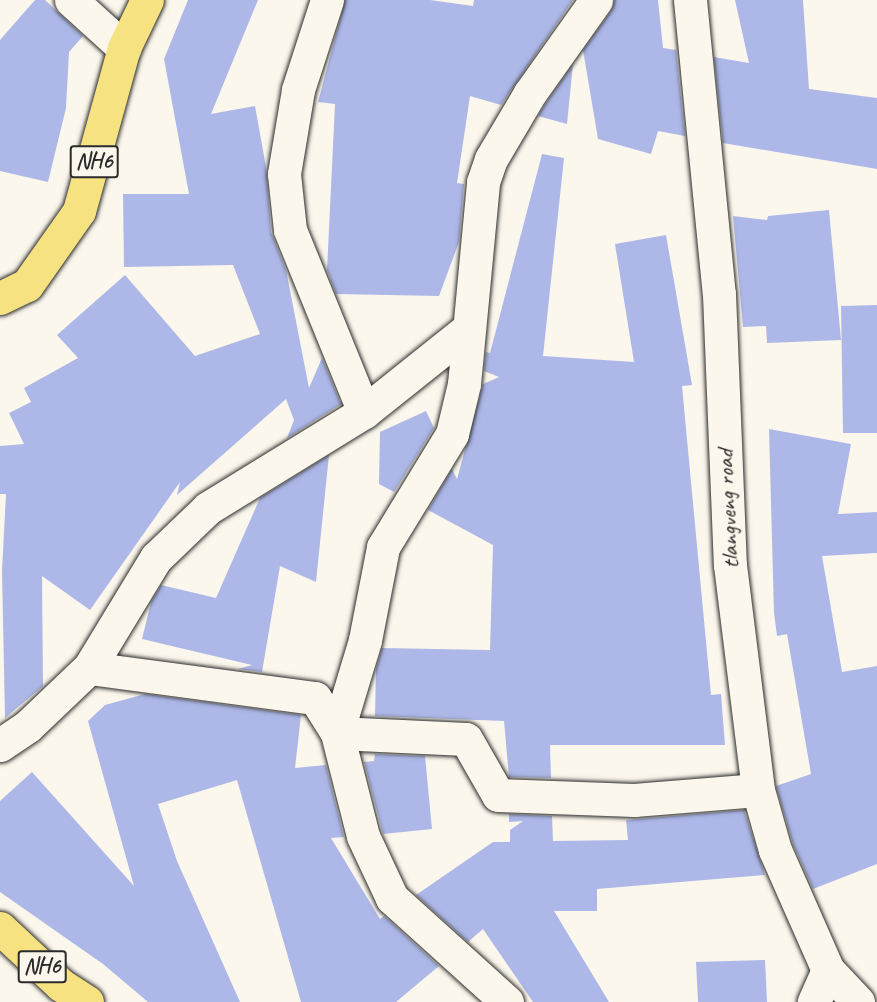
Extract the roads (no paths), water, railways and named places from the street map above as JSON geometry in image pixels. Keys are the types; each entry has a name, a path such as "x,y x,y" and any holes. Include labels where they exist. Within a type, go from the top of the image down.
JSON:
{"highway":[{"name":"NH6","path":"0,298 27,285 79,211 124,48 147,0"},
{"name":"NH6","path":"0,928 61,985 87,1002"}],"street":[{"path":"71,0 124,48"},
{"path":"327,0 298,90 284,174 290,230 364,412"},
{"path":"337,733 365,640 382,547 452,434 465,384 468,329 483,182 491,159 530,93 596,0"},
{"name":"tlangveng road","path":"690,0 719,294 730,565 758,790 775,850 828,970 858,1002"},
{"path":"0,745 28,726 89,668 156,558 208,508 364,412 468,329"},
{"path":"89,668 315,698 337,733 363,836 392,898 507,1002"},
{"path":"337,733 466,739 498,795 634,800 758,790"},
{"path":"814,1002 828,970"}]}
